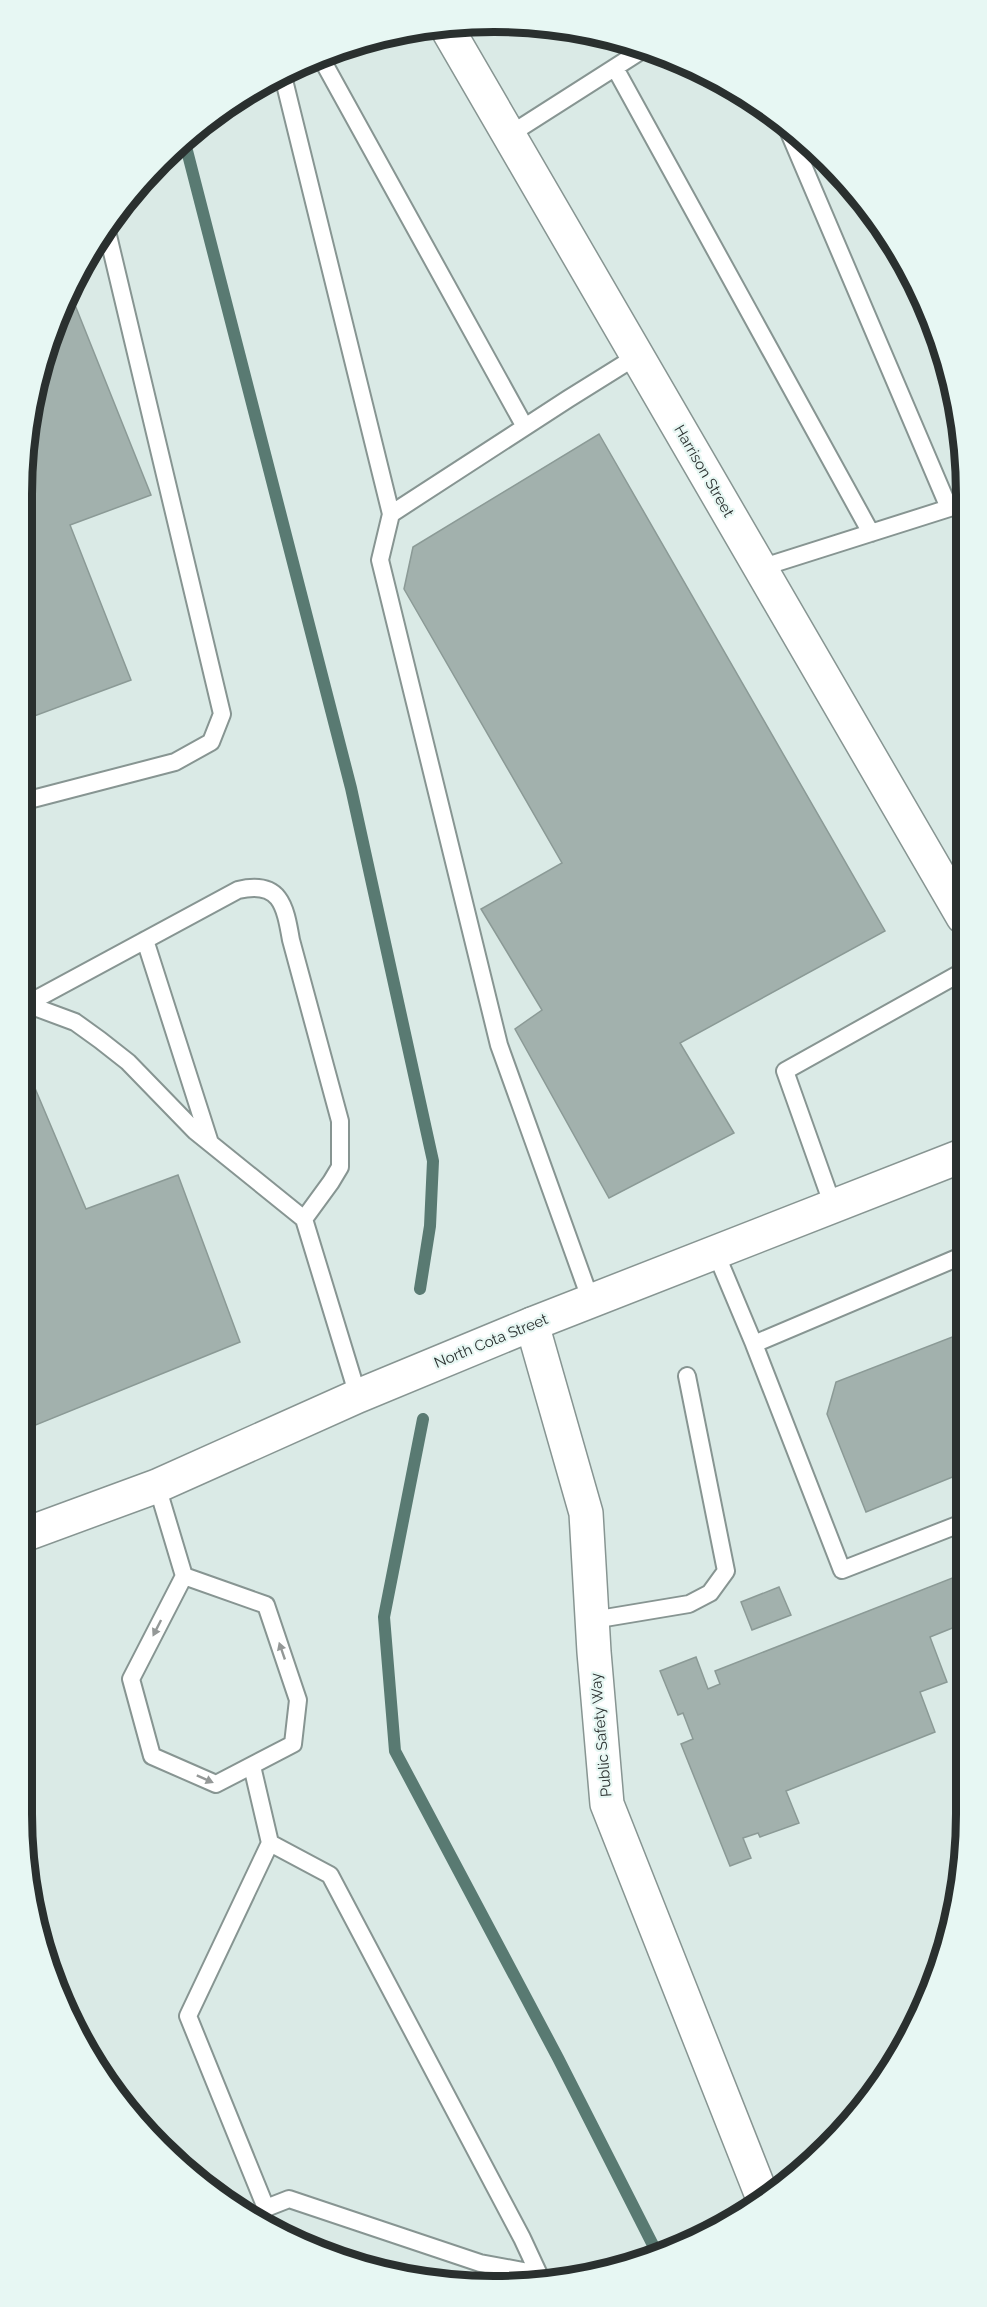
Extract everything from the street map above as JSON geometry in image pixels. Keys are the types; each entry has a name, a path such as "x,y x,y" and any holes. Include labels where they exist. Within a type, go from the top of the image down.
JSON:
{"street":[{"name":"Harrison Street","path":"450,33 956,905"},
{"name":"North Cota Street","path":"32,1532 157,1486 358,1396 532,1324 956,1158"},
{"name":"Public Safety Way","path":"532,1324 586,1513 607,1804 760,2191"}],"lane":[{"path":"509,135 636,54"},
{"path":"324,64 525,427"},
{"path":"615,68 871,533"},
{"path":"284,82 391,514 380,560 499,1045 591,1301"},
{"path":"760,568 956,506 794,142"},
{"path":"32,799 175,762 211,742 222,714 109,238"},
{"path":"391,514 637,356"},
{"path":"32,999 238,890 254,886 269,889 281,902 340,1121 339,1167 332,1182 304,1219"},
{"path":"145,940 210,1143"},
{"path":"833,1206 785,1071 956,975"},
{"path":"32,1006 75,1022 100,1040 128,1062 195,1131 304,1219 358,1396"},
{"path":"715,1251 754,1344 842,1570 956,1526"},
{"path":"754,1344 956,1258"},
{"path":"592,1620 689,1604 710,1593 726,1570 687,1376"},
{"path":"157,1486 184,1576 131,1679 152,1756 216,1784 293,1744 298,1700 266,1605 184,1576"},
{"path":"252,1766 270,1843 188,2016 262,2214"},
{"path":"270,1843 330,1875 538,2274"},
{"path":"264,2215 289,2199 480,2263 527,2275"}],"building":[{"path":"74,302 151,495 70,525 131,680 32,717 32,463 35,433 47,374"},
{"path":"599,434 885,931 680,1043 734,1133 609,1198 515,1029 542,1010 481,909 562,863 404,589 413,547"},
{"path":"32,1081 86,1209 178,1175 240,1342 32,1427"},
{"path":"956,1335 956,1476 866,1512 827,1414 836,1382"},
{"path":"956,1577 956,1627 930,1637 947,1682 920,1692 935,1732 786,1791 799,1823 760,1837 758,1833 743,1838 751,1858 730,1866 681,1744 693,1739 683,1713 678,1715 660,1671 696,1657 708,1689 720,1684 715,1671"},
{"path":"779,1587 791,1615 752,1630 741,1602"}],"waterway":[{"path":"186,148 351,788 433,1161 430,1226 420,1289"},
{"path":"423,1419 384,1617 395,1751 558,2058 654,2246"}]}
